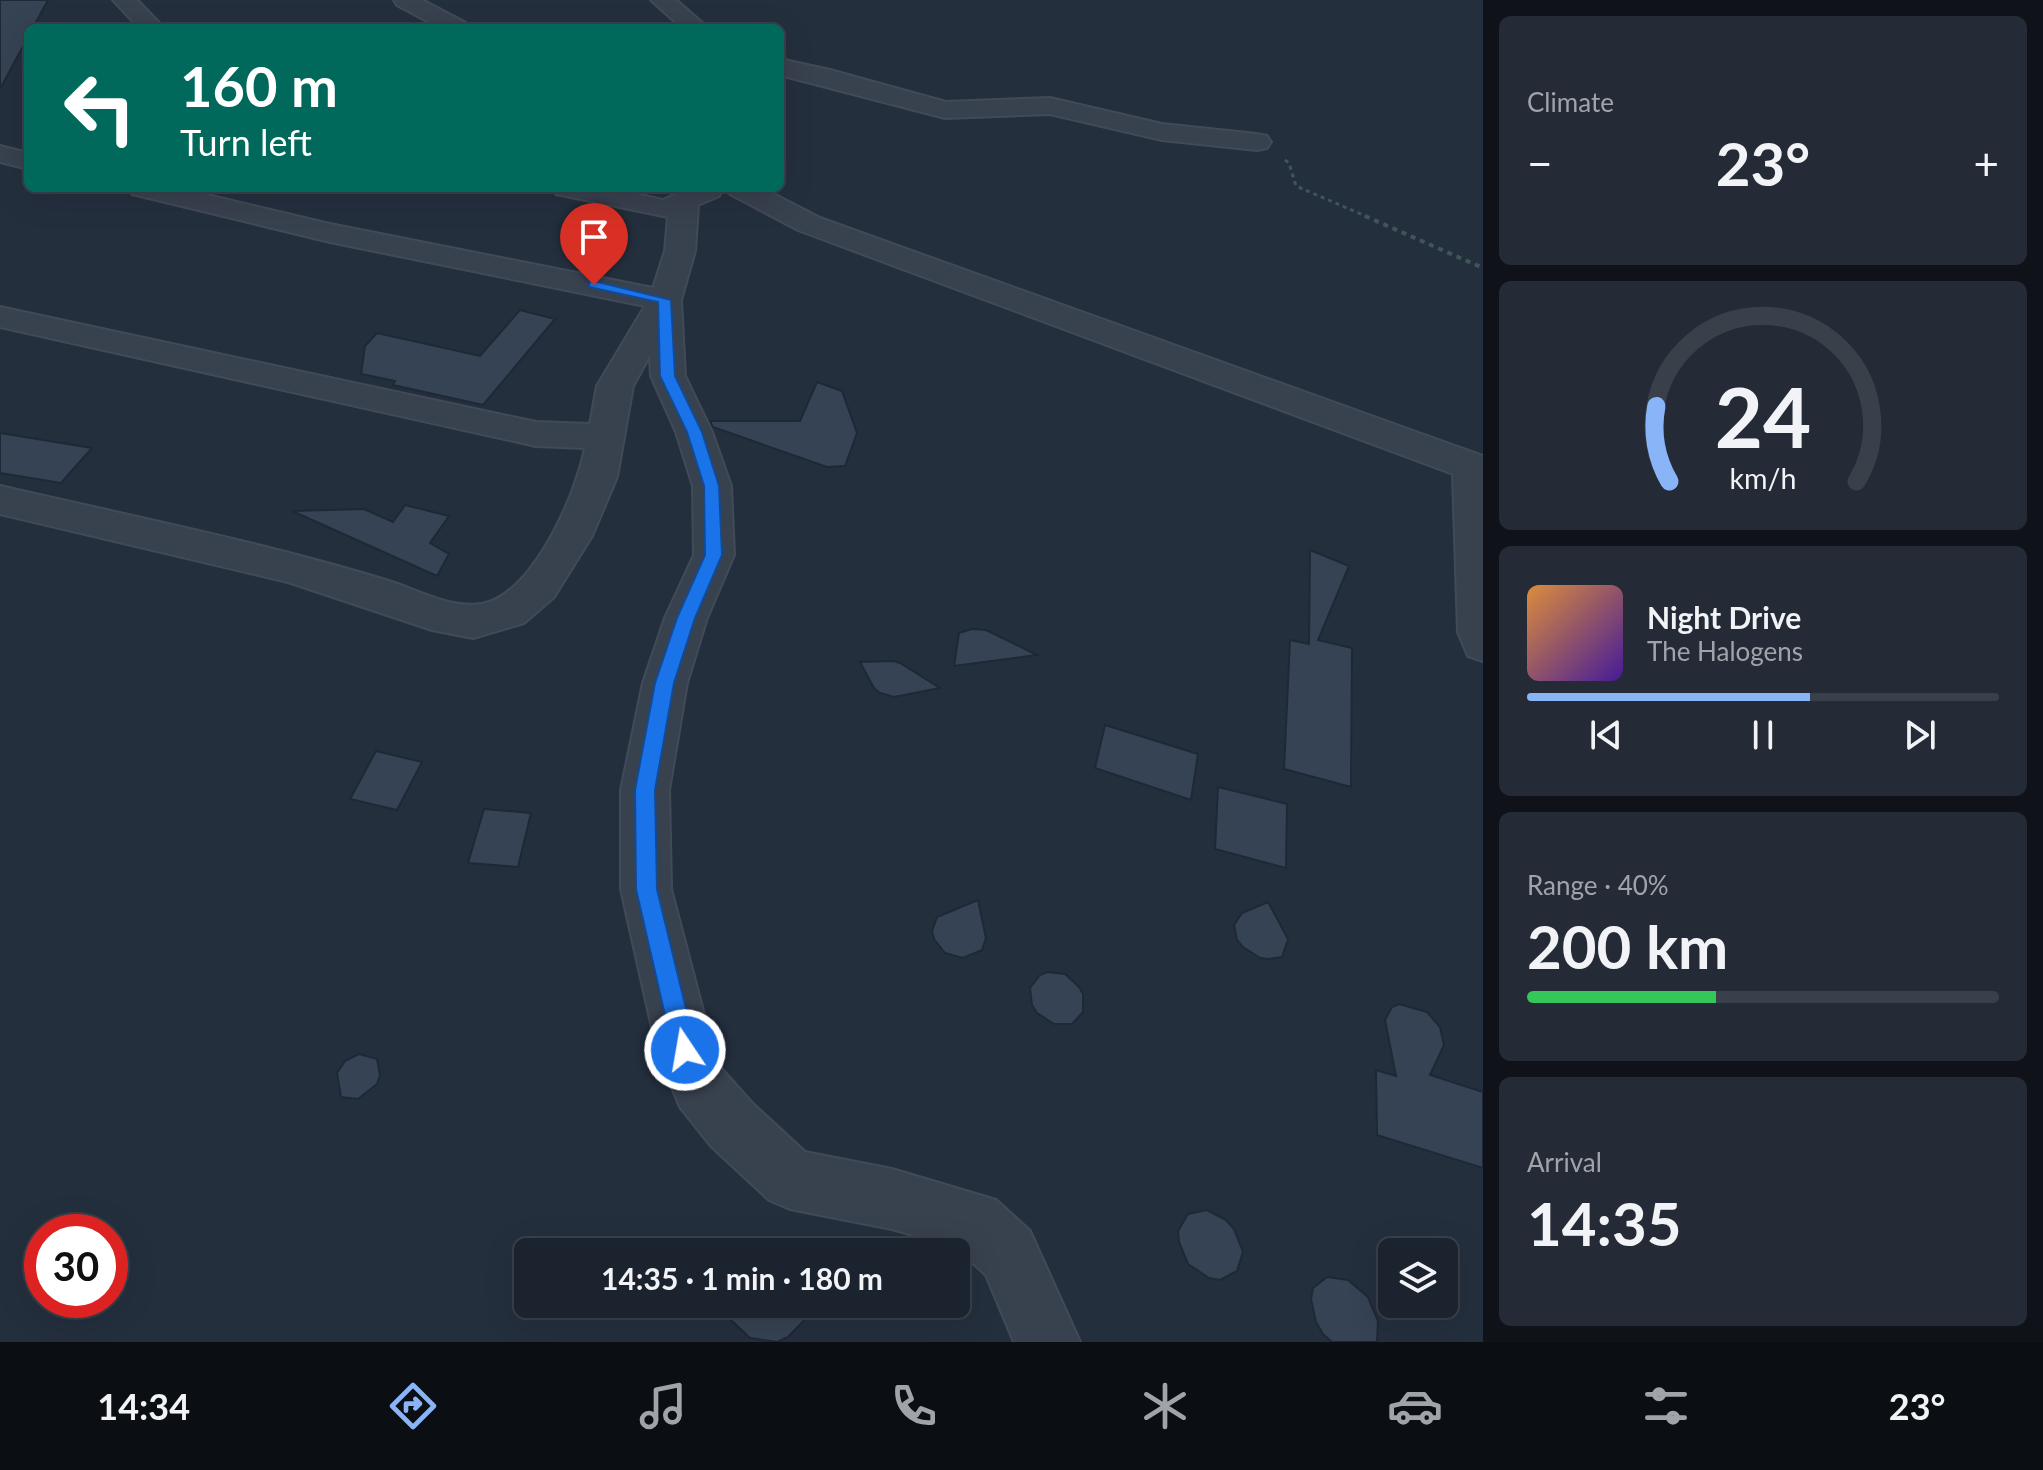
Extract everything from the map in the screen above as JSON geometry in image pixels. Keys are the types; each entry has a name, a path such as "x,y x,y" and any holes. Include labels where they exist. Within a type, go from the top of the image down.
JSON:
{"street":[{"path":"124,0 148,24"},
{"path":"405,0 450,24"},
{"path":"662,0 691,24"},
{"path":"784,68 821,75 945,110 1050,106 1162,132 1257,142"},
{"path":"0,154 24,160"},
{"path":"159,192 330,233 665,300"},
{"path":"585,192 666,209 700,195"},
{"path":"748,192 809,224 1477,469 1479,632 1483,644"},
{"path":"0,500 288,567 382,595 432,614 473,622 509,612 539,586 578,526 598,477 615,386 665,300 700,195"},
{"path":"665,300 668,376 694,432 712,486 714,555 686,618 665,683 645,790 646,889 685,1050 700,1087 732,1125 790,1179 892,1199 974,1222 1008,1253 1047,1342"},
{"path":"0,317 521,431 605,437"}],"path":[{"path":"1257,142 1289,163 1296,186 1483,268"}],"building":[{"path":"0,0 48,0 35,24 24,24 24,44 0,89"},
{"path":"520,310 555,319 483,405 393,385 395,381 361,374 365,346 377,333 480,356"},
{"path":"817,382 842,391 857,433 845,466 827,467 713,427 710,421 800,421"},
{"path":"0,433 92,448 61,483 0,473"},
{"path":"405,505 449,516 430,543 449,554 437,576 292,511 364,509 393,522"},
{"path":"1310,550 1349,566 1318,640 1352,648 1351,787 1284,769 1290,640 1309,644"},
{"path":"972,629 986,630 1037,655 954,666 959,633"},
{"path":"893,661 940,688 894,697 880,693 860,662"},
{"path":"1105,725 1198,754 1191,800 1095,768"},
{"path":"376,751 422,762 397,810 350,799"},
{"path":"1218,787 1287,804 1286,868 1215,849"},
{"path":"484,809 531,813 518,867 468,863"},
{"path":"978,900 986,938 982,950 963,958 945,953 932,931 937,917"},
{"path":"1268,902 1288,939 1282,957 1269,959 1260,958 1243,947 1237,940 1234,925 1242,913"},
{"path":"1047,972 1065,974 1083,994 1083,1012 1072,1024 1054,1024 1037,1013 1032,1005 1030,988 1040,975"},
{"path":"1399,1004 1427,1012 1440,1027 1444,1045 1430,1075 1483,1092 1483,1168 1377,1135 1376,1070 1396,1076 1385,1020 1392,1007"},
{"path":"359,1054 377,1059 380,1075 377,1084 358,1099 341,1097 337,1073 345,1061"},
{"path":"1207,1210 1226,1220 1234,1229 1243,1252 1237,1271 1220,1280 1209,1278 1188,1264 1179,1242 1178,1231 1188,1214"},
{"path":"1327,1277 1348,1280 1368,1297 1378,1321 1377,1342 1332,1342 1323,1334 1316,1322 1311,1299 1313,1288"},
{"path":"729,1318 806,1318 788,1337 777,1342 750,1338"}],"route":[{"path":"594,285 665,300 668,376 694,432 712,486 714,555 686,618 665,683 645,790 646,889 685,1050"}]}
